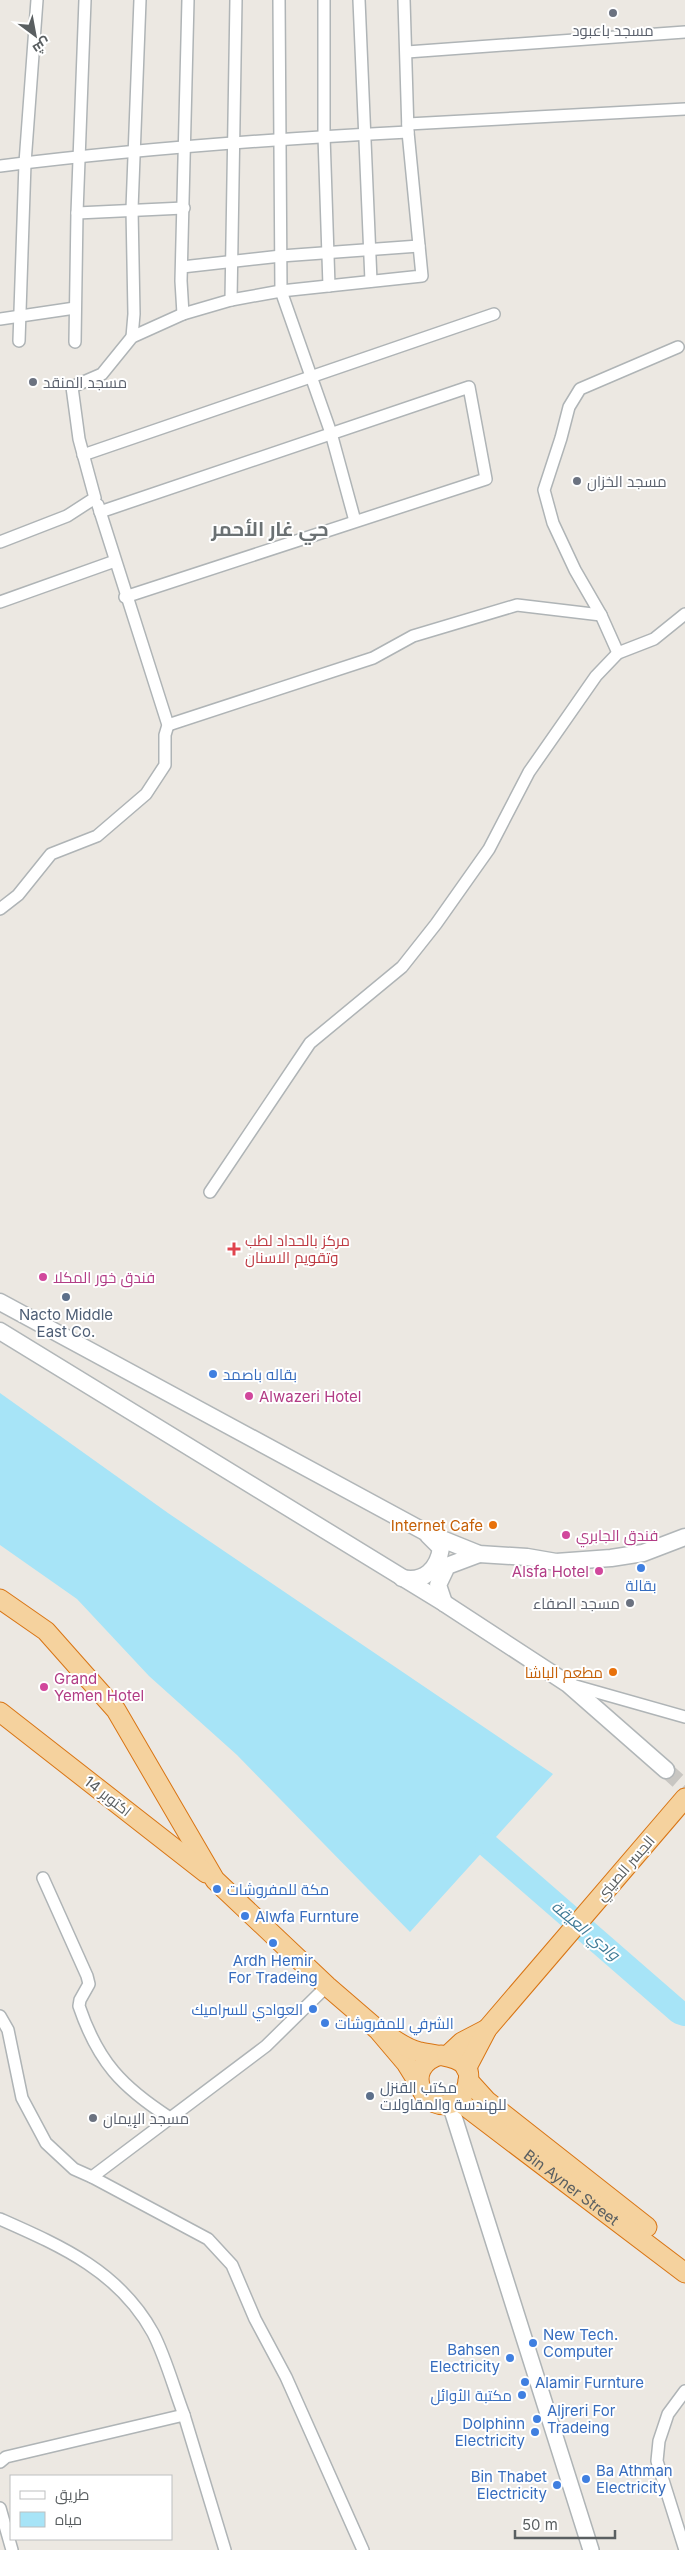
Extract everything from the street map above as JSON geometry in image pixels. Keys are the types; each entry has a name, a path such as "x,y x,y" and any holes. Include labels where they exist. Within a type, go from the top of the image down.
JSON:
{"highway":[{"path":"0,1599 46,1631 116,1710 215,1880 327,1986 378,2030 406,2063 422,2092 434,2103 454,2102 463,2095 467,2074 492,2023"},
{"name":"14 اكتوبر","path":"0,1712 215,1880"},
{"name":"الجسر الصيني","path":"492,2023 685,1798"},
{"path":"419,2084 422,2068 426,2062 444,2056 492,2023"},
{"path":"378,2030 407,2047 420,2052 457,2059 467,2074"},
{"name":"Bin Ayner Street","path":"467,2074 487,2101 685,2257"},
{"name":"Bin Ayner Street","path":"454,2102 685,2273"}],"main road":[{"path":"0,1302 427,1533 479,1554 527,1557 556,1562 611,1558 643,1553 685,1537"},
{"path":"0,1331 444,1603 568,1684 666,1770"},
{"path":"400,1577 419,1578 435,1567 441,1548 427,1533"},
{"path":"444,1603 438,1585 447,1566 479,1554"}],"street":[{"path":"19,341 25,163 37,0"},
{"path":"75,342 77,213 85,0"},
{"path":"132,337 134,314 132,209 140,0"},
{"path":"182,314 188,0"},
{"path":"231,300 236,0"},
{"path":"279,0 281,291 331,433 355,521"},
{"path":"324,0 324,136 329,286"},
{"path":"359,0 366,134 368,250 371,281"},
{"path":"0,909 18,895 51,854 97,836 146,794 165,765 165,734 168,725 125,597 78,439 72,387 102,374 132,337 182,314 231,300 281,291 422,276 408,128 404,0"},
{"path":"406,52 685,32"},
{"path":"0,166 134,151 366,134 408,128 685,110"},
{"path":"77,213 184,208"},
{"path":"182,267 281,256 419,246"},
{"path":"0,318 75,308"},
{"path":"83,455 494,314"},
{"path":"618,653 601,614 575,570 553,523 544,490 562,438 569,406 580,389 678,347"},
{"path":"100,512 469,387 486,479 125,597"},
{"path":"0,542 68,516 95,498"},
{"path":"0,602 115,561"},
{"path":"168,725 373,658 413,636 517,605 601,614"},
{"path":"210,1192 310,1044 402,968 436,924 489,849 529,772 596,676 618,653 654,639 685,614"},
{"path":"568,1684 685,1717"},
{"path":"43,1878 87,1976 89,1984 80,2000 80,2006 100,2054 125,2085 139,2098 170,2118"},
{"path":"92,2177 266,2046 327,1986"},
{"path":"0,2016 8,2030 22,2098 46,2143 74,2169 208,2239 232,2265 255,2319 286,2377 363,2550"},
{"path":"454,2102 591,2550"},
{"path":"0,2219 62,2246 123,2290 138,2309 154,2335 184,2415 226,2550"},
{"path":"685,2391 668,2414 659,2441 657,2461 685,2550"},
{"path":"2,2459 184,2415"},
{"path":"0,2508 12,2550"}],"water":[{"path":"0,1393 168,1513 553,1774 410,1932 237,1755 149,1676 77,1599 0,1545"}],"waterway":[{"name":"وادي العيقة","path":"487,1845 679,2012 685,2014"}],"tunnel":[{"path":"666,1770 685,1787"}],"place":[{"name":"مسجد باعبود","path":"613,13"},
{"name":"مسجد المنقد","path":"33,382"},
{"name":"مسجد الخزان","path":"577,481"},
{"name":"مركز بالحداد لطب وتقويم الاسنان","path":"234,1249"},
{"name":"فندق خور المكلا","path":"43,1277"},
{"name":"Nacto Middle East Co.","path":"66,1297"},
{"name":"بقاله باصمد","path":"213,1374"},
{"name":"Alwazeri Hotel","path":"249,1396"},
{"name":"Internet Cafe","path":"493,1525"},
{"name":"فندق الجابري","path":"566,1535"},
{"name":"بقالة","path":"641,1568"},
{"name":"Alsfa Hotel","path":"599,1571"},
{"name":"مسجد الصفاء","path":"630,1603"},
{"name":"مطعم الباشا","path":"613,1672"},
{"name":"Grand Yemen Hotel","path":"44,1687"},
{"name":"مكة للمفروشات","path":"217,1889"},
{"name":"Alwfa Furnture","path":"245,1916"},
{"name":"Ardh Hemir For Tradeing","path":"273,1943"},
{"name":"العوادي للسراميك","path":"313,2009"},
{"name":"الشرفي للمفروشات","path":"325,2023"},
{"name":"مكتب القنزل للهندسة والمقاولات","path":"370,2096"},
{"name":"مسجد الإيمان","path":"93,2118"},
{"name":"New Tech. Computer","path":"533,2343"},
{"name":"Bahsen Electricity","path":"510,2358"},
{"name":"Alamir Furnture","path":"525,2382"},
{"name":"مكتبة الأوائل","path":"522,2395"},
{"name":"Aljreri For Tradeing","path":"537,2419"},
{"name":"Dolphinn Electricity","path":"535,2432"},
{"name":"Ba Athman Electricity","path":"586,2479"},
{"name":"Bin Thabet Electricity","path":"557,2485"}],"district":[{"name":"حي غار الأحمر","path":"270,529"}]}
